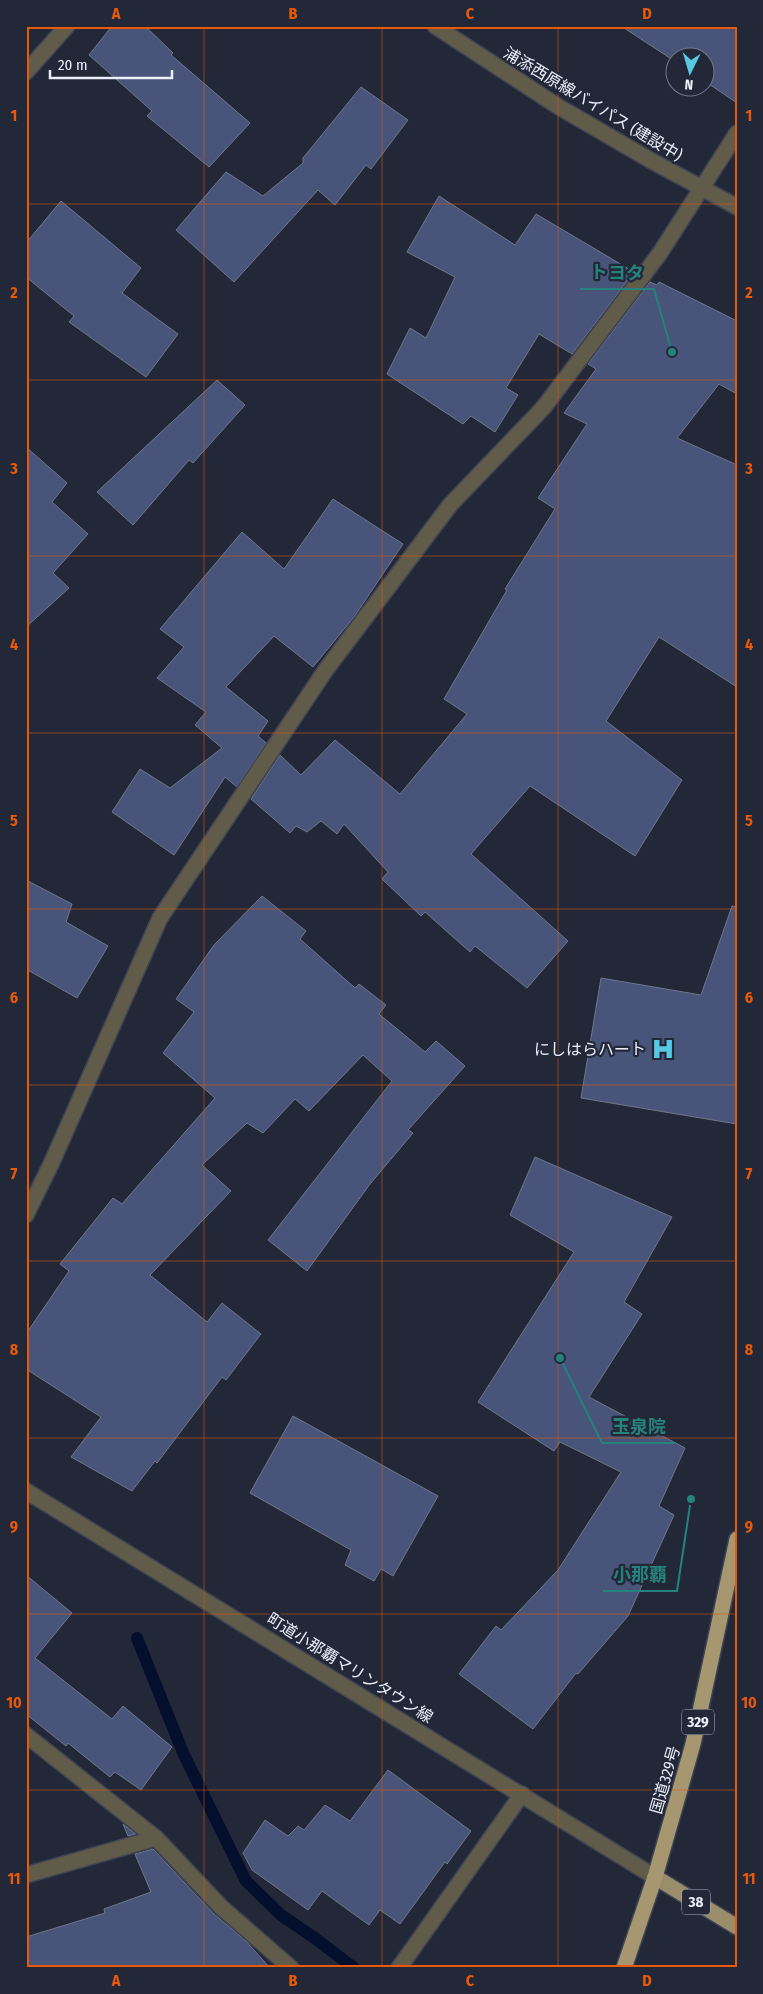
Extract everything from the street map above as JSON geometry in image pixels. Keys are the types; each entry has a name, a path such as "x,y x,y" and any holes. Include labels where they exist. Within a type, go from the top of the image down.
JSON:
{"highway":[{"name":"国道329号","path":"624,1968 655,1877 693,1744 737,1539"}],"main road":[{"name":"38","path":"655,1877 737,1926"}],"street":[{"path":"26,72 67,26"},
{"name":"浦添西原線バイパス (建設中)","path":"435,26 558,107 737,207"},
{"path":"26,1215 52,1162 160,918 325,672 450,505 544,407 660,253 737,133"},
{"name":"町道小那覇マリンタウン線","path":"26,1490 655,1877"},
{"path":"26,1735 156,1838 221,1907 291,1968"},
{"path":"398,1968 522,1794"},
{"path":"26,1875 156,1838"}],"building":[{"path":"112,26 145,26 173,53 171,55 250,123 209,167 147,116 152,111 89,55"},
{"path":"621,26 737,26 737,103 716,89 716,48 666,48 666,55"},
{"path":"361,87 408,120 371,169 366,165 335,205 318,190 234,282 176,230 226,172 263,196 303,163 303,158"},
{"path":"439,196 515,245 536,214 634,272 572,354 539,334 506,388 518,395 495,432 471,416 463,424 387,374 410,328 426,338 455,277 407,252"},
{"path":"61,201 141,268 122,293 178,334 146,377 69,322 74,316 26,277 26,243"},
{"path":"650,282 657,285 659,282 737,321 737,394 719,384 677,438 737,465 737,687 659,637 606,721 682,780 635,856 530,786 471,854 568,941 527,988 475,946 470,952 425,912 421,916 382,879 388,872 344,824 337,834 321,821 307,832 296,826 290,833 251,799 280,755 301,775 335,740 400,794 467,714 444,699 507,590 505,589 555,509 538,498 587,424 564,413 596,369 588,364"},
{"path":"217,380 245,405 193,463 189,460 133,525 97,492"},
{"path":"26,447 67,483 52,502 88,534 53,573 69,588 26,627"},
{"path":"333,499 403,544 354,617 313,667 274,636 226,687 268,721 258,736 266,743 237,787 225,777 174,855 112,812 140,769 170,788 222,748 195,725 206,712 157,678 184,647 160,629 242,532 284,569"},
{"path":"26,880 72,904 66,922 108,946 77,998 26,969"},
{"path":"262,896 306,931 300,939 355,988 359,984 386,1005 379,1014 425,1052 436,1041 465,1066 408,1130 413,1133 370,1184 307,1271 268,1240 392,1081 363,1055 309,1111 295,1099 263,1133 247,1123 202,1165 231,1191 150,1275 207,1322 222,1303 261,1334 226,1380 222,1377 157,1463 155,1461 132,1491 71,1457 101,1417 26,1369 26,1334 69,1271 60,1264 113,1198 122,1204 215,1098 163,1053 194,1012 176,999 214,945"},
{"name":"にしはらハート","path":"732,906 737,907 737,1124 581,1098 601,978 701,995"},
{"path":"535,1157 672,1217 624,1302 642,1314 589,1397 685,1448 659,1506 674,1515 628,1616 578,1674 576,1673 533,1729 459,1674 496,1626 501,1630 558,1570 621,1472 560,1442 554,1451 478,1402 574,1252 510,1215"},
{"path":"293,1416 438,1496 393,1576 381,1569 374,1581 345,1565 351,1550 250,1493"},
{"path":"26,1575 72,1613 35,1658 112,1719 123,1706 172,1747 141,1790 115,1772 110,1777 68,1743 66,1746 26,1714"},
{"path":"388,1770 471,1831 447,1864 445,1862 400,1924 380,1910 369,1925 322,1891 308,1910 252,1870 243,1853 265,1820 288,1836 298,1826 304,1830 325,1805 350,1821"},
{"path":"123,1824 136,1834 128,1836"},
{"path":"153,1849 214,1914 246,1941 270,1968 26,1968 26,1937 105,1913 104,1909 151,1892 135,1854"}],"waterway":[{"path":"137,1638 184,1755 246,1881 281,1915 354,1968"}],"place":[{"name":"トヨタ","path":"672,352"},
{"name":"にしはらハート","path":"663,1049"},
{"name":"玉泉院","path":"560,1358"},
{"name":"小那覇","path":"691,1499"}]}
